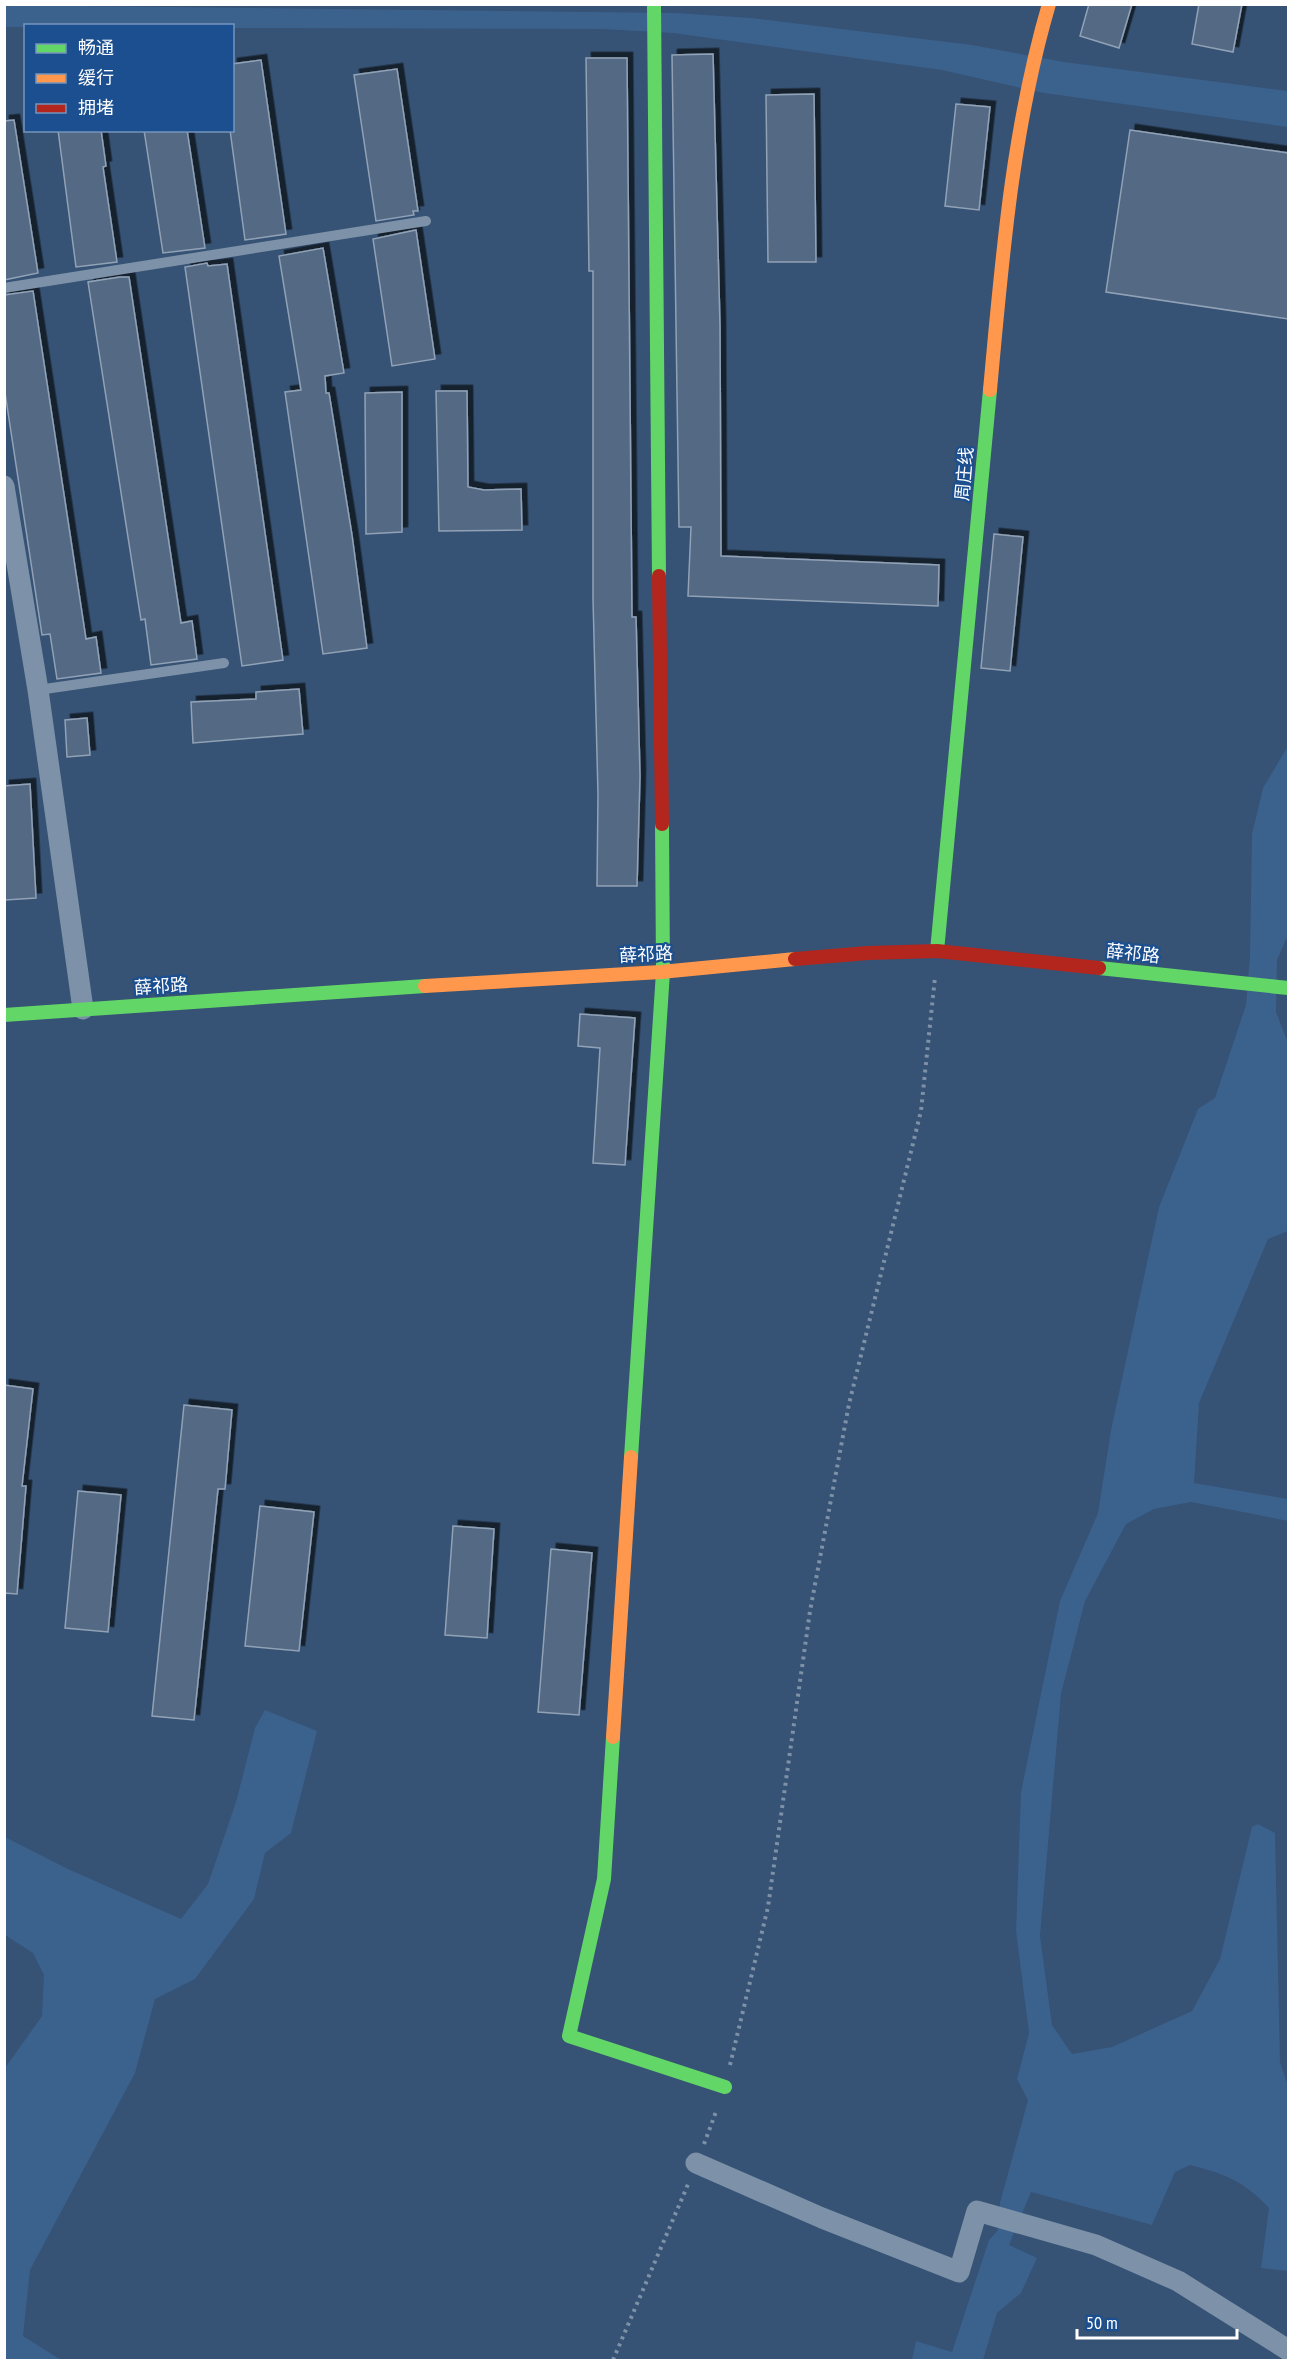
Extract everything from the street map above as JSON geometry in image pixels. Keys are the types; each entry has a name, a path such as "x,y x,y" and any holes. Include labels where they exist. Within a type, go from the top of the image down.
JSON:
{"street":[{"path":"654,4 663,972 604,1879 569,2036 725,2086"},
{"name":"周庄线","path":"937,951 1009,191 1035,51 1049,4"},
{"path":"4,486 38,690 83,1009"},
{"name":"薛祁路","path":"4,1015 519,979 663,972 897,950 937,951 1288,988"},
{"path":"696,2163 822,2218 959,2272 977,2211 1096,2245 1178,2281 1288,2350"}],"lane":[{"path":"4,288 426,221"},
{"path":"38,690 224,663"}],"path":[{"path":"613,2361 696,2163 725,2086 768,1907 810,1611 849,1404 921,1111 937,951"}],"water":[{"path":"5,5 676,13 751,18 972,45 1064,62 1288,91 1288,127 1044,93 942,70 673,33 602,29 234,28 234,24 24,24 24,27 5,27"},
{"path":"1288,746 1288,935 1277,960 1276,1012 1288,1043 1288,1231 1268,1239 1199,1403 1194,1483 1288,1499 1288,1521 1191,1502 1154,1509 1126,1524 1085,1601 1061,1694 1040,1936 1052,2025 1072,2054 1112,2047 1192,2011 1220,1959 1252,1827 1258,1824 1275,1833 1280,2062 1288,2086 1288,2271 1261,2268 1269,2208 1242,2185 1214,2172 1190,2165 1175,2172 1152,2225 1031,2192 1009,2245 1037,2258 1021,2293 997,2313 983,2360 912,2360 916,2341 952,2352 989,2240 998,2230 1000,2203 1028,2100 1017,2079 1029,2033 1016,1931 1021,1792 1060,1601 1098,1513 1111,1430 1159,1207 1198,1109 1215,1098 1246,1005 1250,955 1252,834 1263,788"},
{"path":"265,1710 317,1731 291,1833 265,1853 254,1899 195,1979 155,1999 135,2073 30,2270 23,2336 61,2360 5,2360 5,2068 42,2016 44,1975 33,1953 5,1935 5,1837 68,1869 181,1919 208,1884 236,1802 255,1728"}],"building":[{"path":"1089,4 1132,4 1119,48 1080,36"},
{"path":"1199,4 1242,4 1233,52 1192,44"},
{"path":"713,54 720,326 721,556 939,565 938,606 688,596 691,527 679,527 672,55"},
{"path":"586,58 627,58 632,617 636,617 640,776 637,886 597,886 598,794 593,599 593,271 589,271"},
{"path":"261,60 286,234 245,240 230,132 234,132 234,64"},
{"path":"397,69 418,211 413,211 414,215 376,221 354,75"},
{"path":"814,94 816,262 768,262 766,95"},
{"path":"956,104 990,107 979,210 945,206"},
{"path":"14,120 38,273 4,280 4,121"},
{"path":"1130,130 1288,153 1288,319 1106,292"},
{"path":"58,132 101,132 106,166 103,167 117,262 76,267"},
{"path":"144,132 187,132 205,248 163,253"},
{"path":"416,230 435,359 392,366 373,239"},
{"path":"323,248 344,373 325,376 326,393 329,393 352,535 367,648 323,654 285,392 301,390 279,256"},
{"path":"207,263 208,266 227,264 283,660 242,666 185,267"},
{"path":"129,277 181,623 192,621 197,659 151,665 145,619 141,620 88,282"},
{"path":"33,291 86,639 96,637 101,673 57,679 50,634 42,635 4,386 4,295"},
{"path":"436,391 467,391 468,487 484,490 521,489 522,530 439,531"},
{"path":"402,392 402,532 366,534 365,393"},
{"path":"994,534 1023,537 1010,671 981,668"},
{"path":"299,689 303,734 193,743 191,702 256,699 256,692"},
{"path":"87,718 90,755 67,757 65,720"},
{"path":"30,784 36,898 5,900 4,786"},
{"path":"580,1014 635,1018 625,1165 593,1163 600,1048 578,1046"},
{"path":"4,1385 33,1389 22,1486 26,1486 17,1594 4,1593"},
{"path":"184,1405 232,1410 225,1489 218,1489 194,1720 152,1716"},
{"path":"78,1491 121,1495 108,1632 65,1628"},
{"path":"260,1506 314,1512 299,1651 245,1646"},
{"path":"453,1526 494,1529 487,1638 445,1635"},
{"path":"551,1549 592,1553 579,1715 538,1712"}],"traffic: fast":[{"path":"654,4 659,576"},
{"path":"937,951 990,390"},
{"path":"631,1457 663,972 662,824"},
{"path":"1099,968 1288,988"},
{"path":"4,1015 425,986"},
{"path":"613,1737 604,1879 569,2036 725,2087"}],"traffic: slow":[{"path":"990,390 1004,244 1017,147 1036,51 1049,4"},
{"path":"425,986 661,972 795,959"},
{"path":"613,1737 631,1457"}],"traffic: jam":[{"path":"659,576 662,824"},
{"path":"795,959 868,953 937,951 1099,968"}]}
